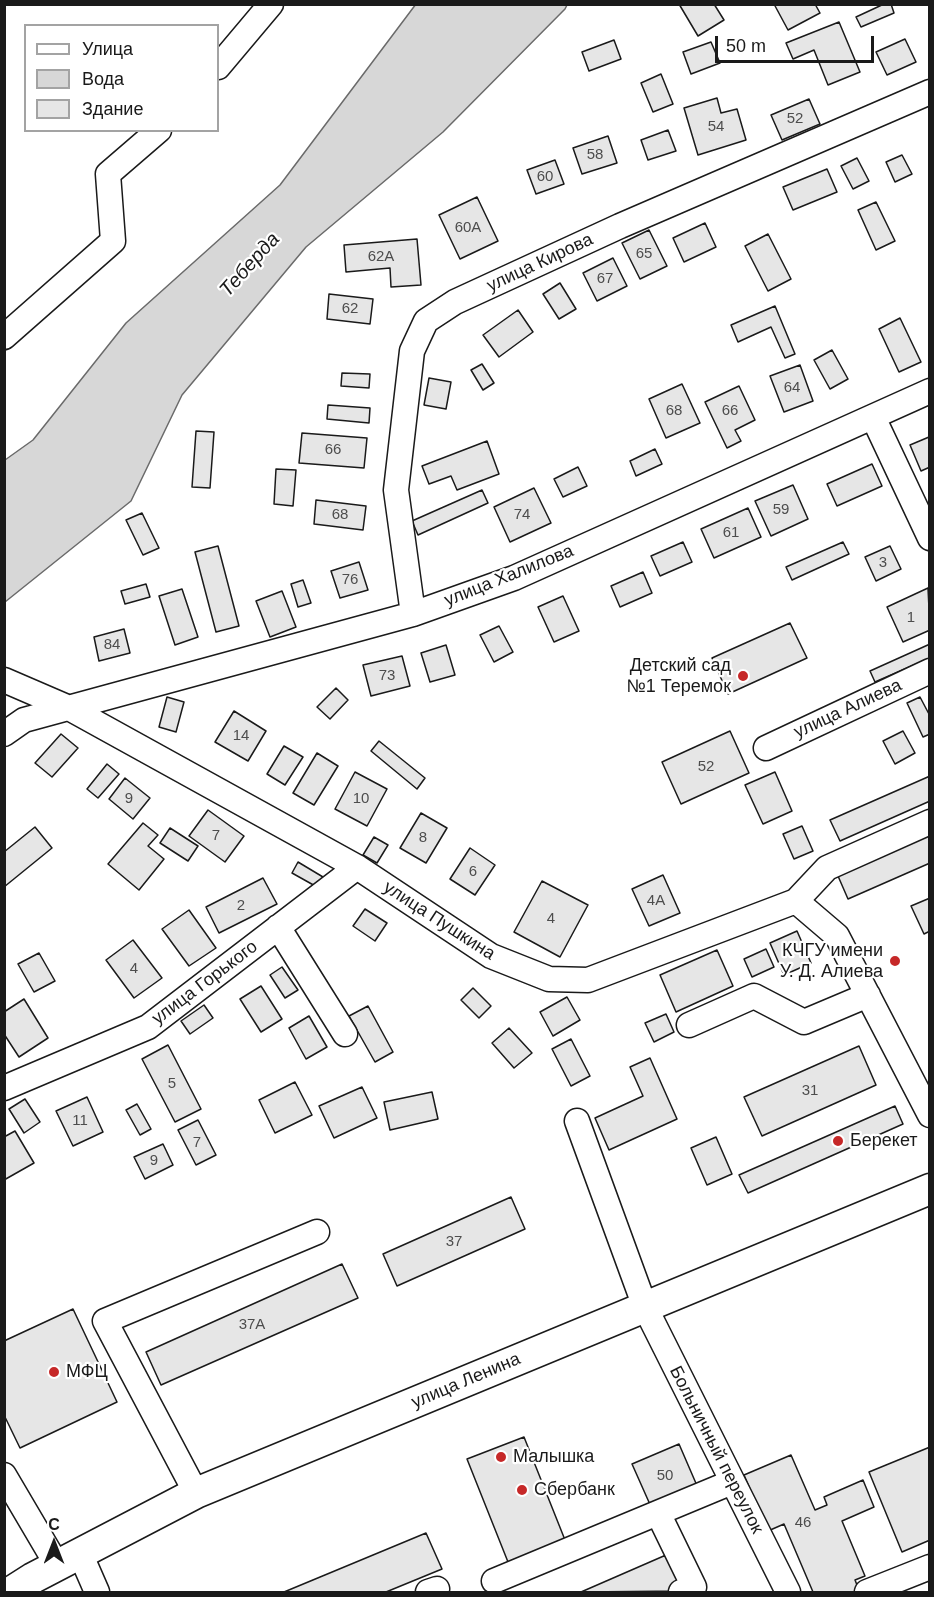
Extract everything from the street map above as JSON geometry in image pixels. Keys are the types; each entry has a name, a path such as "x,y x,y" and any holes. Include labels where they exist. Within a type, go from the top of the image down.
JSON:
{"main road":[{"name":"улица Ленина","path":"11,1593 68,1559 196,1493 930,1189"}],"street":[{"path":"219,66 271,4"},
{"name":"улица Кирова","path":"413,614 396,490 412,351 426,321 455,302 620,226 930,92"},
{"path":"4,337 113,241 108,174 157,132"},
{"name":"улица Халилова","path":"4,734 24,720 413,614 514,578 930,391"},
{"path":"873,417 930,538"},
{"name":"улица Алиева","path":"766,748 930,671"},
{"name":"улица Пушкина","path":"4,680 69,708 357,867 491,956 549,979 588,980 796,901"},
{"path":"930,822 827,868 796,901 837,936 930,1115"},
{"name":"улица Горького","path":"4,1088 148,1027 357,867"},
{"path":"278,927 345,1034"},
{"path":"689,1024 754,996 804,1022 867,995"},
{"name":"Больничный переулок","path":"577,1121 645,1307 788,1593"},
{"path":"196,1493 105,1321 317,1232"},
{"path":"4,1475 97,1593"},
{"path":"494,1581 732,1482"},
{"path":"658,1513 693,1591"},
{"path":"867,1593 930,1567"}],"water":[{"name":"Теберда","path":"416,4 567,5 443,132 306,247 182,395 131,501 5,602 5,460 33,440 126,323 280,185"}],"building":[{"path":"679,4 714,4 724,20 698,36"},
{"path":"774,4 815,4 820,13 788,30"},
{"path":"884,4 891,4 894,13 861,27 856,17"},
{"path":"839,22 860,72 828,85 814,50 793,59 786,43"},
{"path":"905,39 916,62 887,75 876,52"},
{"path":"614,40 621,59 589,71 582,52"},
{"path":"711,42 720,63 691,74 683,52"},
{"path":"661,74 673,104 653,112 641,83"},
{"path":"717,98 721,113 737,109 746,140 698,155 684,108"},
{"path":"809,99 820,124 782,140 771,115"},
{"path":"668,130 676,151 648,160 641,140"},
{"path":"608,136 617,163 582,174 573,148"},
{"path":"902,155 912,174 895,182 886,162"},
{"path":"857,158 869,181 853,189 841,166"},
{"path":"555,160 564,184 536,194 527,170"},
{"path":"827,169 837,192 793,210 783,187"},
{"path":"477,197 498,241 460,259 439,215"},
{"path":"876,202 895,241 876,250 858,210"},
{"path":"705,223 716,247 684,262 673,238"},
{"path":"649,230 667,266 640,279 622,243"},
{"path":"768,234 791,279 768,291 745,246"},
{"path":"417,239 421,285 391,287 390,268 346,272 344,245"},
{"path":"613,258 627,286 597,301 583,273"},
{"path":"560,283 576,309 559,319 543,294"},
{"path":"329,294 373,299 370,324 327,319"},
{"path":"775,306 795,354 785,358 771,327 738,342 731,325"},
{"path":"518,310 533,332 499,357 483,335"},
{"path":"900,318 921,362 899,372 879,329"},
{"path":"832,350 848,379 830,389 814,360"},
{"path":"482,364 494,383 483,390 471,370"},
{"path":"800,365 813,401 784,412 770,376"},
{"path":"342,373 370,374 369,388 341,386"},
{"path":"429,378 451,382 446,409 424,405"},
{"path":"682,384 700,423 666,438 649,399"},
{"path":"739,386 755,420 735,430 741,441 727,448 705,402"},
{"path":"328,405 370,408 369,423 327,419"},
{"path":"196,431 214,432 210,488 192,487"},
{"path":"302,433 367,438 364,468 299,463"},
{"path":"929,437 930,467 921,471 910,445"},
{"path":"487,441 499,474 457,490 451,476 429,484 422,466"},
{"path":"655,449 662,464 636,476 630,461"},
{"path":"872,464 882,486 837,506 827,484"},
{"path":"578,467 587,486 563,497 554,479"},
{"path":"276,469 296,470 293,506 274,504"},
{"path":"793,485 808,519 771,536 755,501"},
{"path":"534,488 551,523 510,542 494,507"},
{"path":"482,490 488,503 418,535 412,521"},
{"path":"316,500 366,506 363,530 314,524"},
{"path":"748,508 761,537 714,558 701,529"},
{"path":"142,513 159,548 143,555 126,520"},
{"path":"683,542 692,562 660,576 651,556"},
{"path":"843,542 849,554 792,580 786,567"},
{"path":"218,546 239,626 216,632 195,552"},
{"path":"890,546 901,569 876,581 865,557"},
{"path":"359,562 368,590 340,598 331,571"},
{"path":"643,572 652,593 620,607 611,586"},
{"path":"303,580 311,603 298,607 291,584"},
{"path":"146,584 150,597 125,604 121,591"},
{"path":"928,588 930,630 903,642 887,607"},
{"path":"182,589 198,637 175,645 159,596"},
{"path":"282,591 296,627 270,637 256,601"},
{"path":"563,596 579,631 554,642 538,607"},
{"name":"Детский сад №1 Теремок","path":"790,623 807,658 728,694 712,658"},
{"path":"499,626 513,652 494,662 480,635"},
{"path":"124,629 130,653 99,661 94,637"},
{"path":"930,644 930,658 875,682 870,671"},
{"path":"446,645 455,675 430,682 421,653"},
{"path":"402,656 410,686 371,696 363,665"},
{"path":"336,688 348,700 330,719 317,707"},
{"path":"167,697 184,702 176,732 159,727"},
{"path":"920,697 930,716 930,734 923,737 907,703"},
{"path":"234,711 266,731 248,761 215,742"},
{"path":"730,731 749,773 681,804 662,762"},
{"path":"903,731 915,753 895,764 883,741"},
{"path":"61,734 78,748 52,777 35,763"},
{"path":"379,741 425,778 417,789 371,751"},
{"path":"284,746 303,757 285,785 267,774"},
{"path":"317,753 338,766 314,805 293,793"},
{"path":"107,764 119,774 98,798 87,789"},
{"path":"355,772 387,789 367,826 335,809"},
{"path":"775,772 792,811 763,824 745,785"},
{"path":"930,776 930,801 840,841 830,820"},
{"path":"125,778 150,798 133,819 109,799"},
{"path":"208,810 244,836 225,862 189,836"},
{"path":"421,813 447,828 426,863 400,848"},
{"path":"143,823 158,835 148,846 164,859 139,890 108,864"},
{"path":"802,826 813,851 794,859 783,834"},
{"path":"35,827 52,848 4,887 4,852"},
{"path":"170,828 198,846 188,861 160,843"},
{"path":"930,835 930,863 848,899 838,876"},
{"path":"374,837 388,845 377,863 363,855"},
{"path":"470,848 495,865 475,895 450,879"},
{"path":"298,862 323,877 317,887 292,873"},
{"path":"663,875 680,913 649,926 632,889"},
{"path":"263,878 277,904 219,933 206,907"},
{"path":"542,881 588,905 560,957 514,932"},
{"path":"930,898 930,931 924,934 911,906"},
{"path":"365,909 387,923 375,941 353,926"},
{"path":"189,910 216,948 189,966 162,929"},
{"path":"797,931 811,963 784,975 770,943"},
{"path":"133,940 162,978 134,998 106,960"},
{"path":"766,949 774,967 752,977 744,959"},
{"path":"717,950 733,986 676,1012 660,975"},
{"path":"39,953 55,981 34,992 18,964"},
{"path":"282,967 298,990 285,998 270,975"},
{"path":"261,986 282,1019 261,1032 240,999"},
{"path":"473,988 491,1006 479,1018 461,1000"},
{"path":"567,997 580,1020 553,1036 540,1012"},
{"path":"24,999 48,1038 19,1057 4,1034 4,1012"},
{"path":"204,1005 213,1018 190,1034 181,1021"},
{"path":"368,1006 393,1052 375,1062 349,1016"},
{"path":"666,1014 674,1032 654,1042 645,1023"},
{"path":"309,1016 327,1047 306,1059 289,1028"},
{"path":"509,1028 532,1053 514,1068 492,1043"},
{"path":"571,1039 590,1076 571,1086 552,1049"},
{"path":"168,1045 201,1109 175,1122 142,1059"},
{"path":"859,1046 876,1085 762,1136 744,1097"},
{"path":"650,1058 677,1119 609,1150 595,1118 643,1096 630,1067"},
{"path":"295,1082 312,1115 275,1133 259,1100"},
{"path":"362,1087 377,1118 334,1138 319,1106"},
{"path":"432,1092 438,1119 390,1130 384,1102"},
{"path":"87,1097 103,1132 73,1146 56,1111"},
{"path":"25,1099 40,1122 24,1133 9,1109"},
{"path":"137,1104 151,1129 140,1135 126,1110"},
{"path":"895,1106 903,1124 748,1193 739,1175"},
{"path":"198,1120 216,1155 196,1165 178,1130"},
{"path":"15,1131 34,1163 4,1180 4,1137"},
{"path":"716,1137 732,1174 707,1185 691,1148"},
{"path":"163,1144 173,1165 145,1179 134,1157"},
{"path":"511,1197 525,1229 397,1286 383,1254"},
{"path":"342,1264 358,1298 161,1385 146,1352"},
{"name":"МФЦ","path":"73,1309 117,1402 20,1448 4,1415 4,1341"},
{"path":"524,1437 565,1540 508,1562 467,1459"},
{"path":"679,1444 698,1488 652,1509 632,1464"},
{"path":"930,1447 930,1540 902,1552 869,1472"},
{"path":"791,1455 815,1510 827,1505 824,1497 863,1480 874,1507 842,1521 865,1576 855,1580 859,1590 813,1592 784,1524 768,1531 744,1475"},
{"path":"426,1533 442,1569 386,1592 284,1592"},
{"path":"666,1555 682,1591 581,1592"}],"place":[{"name":"Детский сад №1 Теремок","path":"743,676"},
{"name":"КЧГУ имени У. Д. Алиева","path":"895,961"},
{"name":"Берекет","path":"838,1141"},
{"name":"МФЦ","path":"54,1372"},
{"name":"Малышка","path":"501,1457"},
{"name":"Сбербанк","path":"522,1490"}]}
